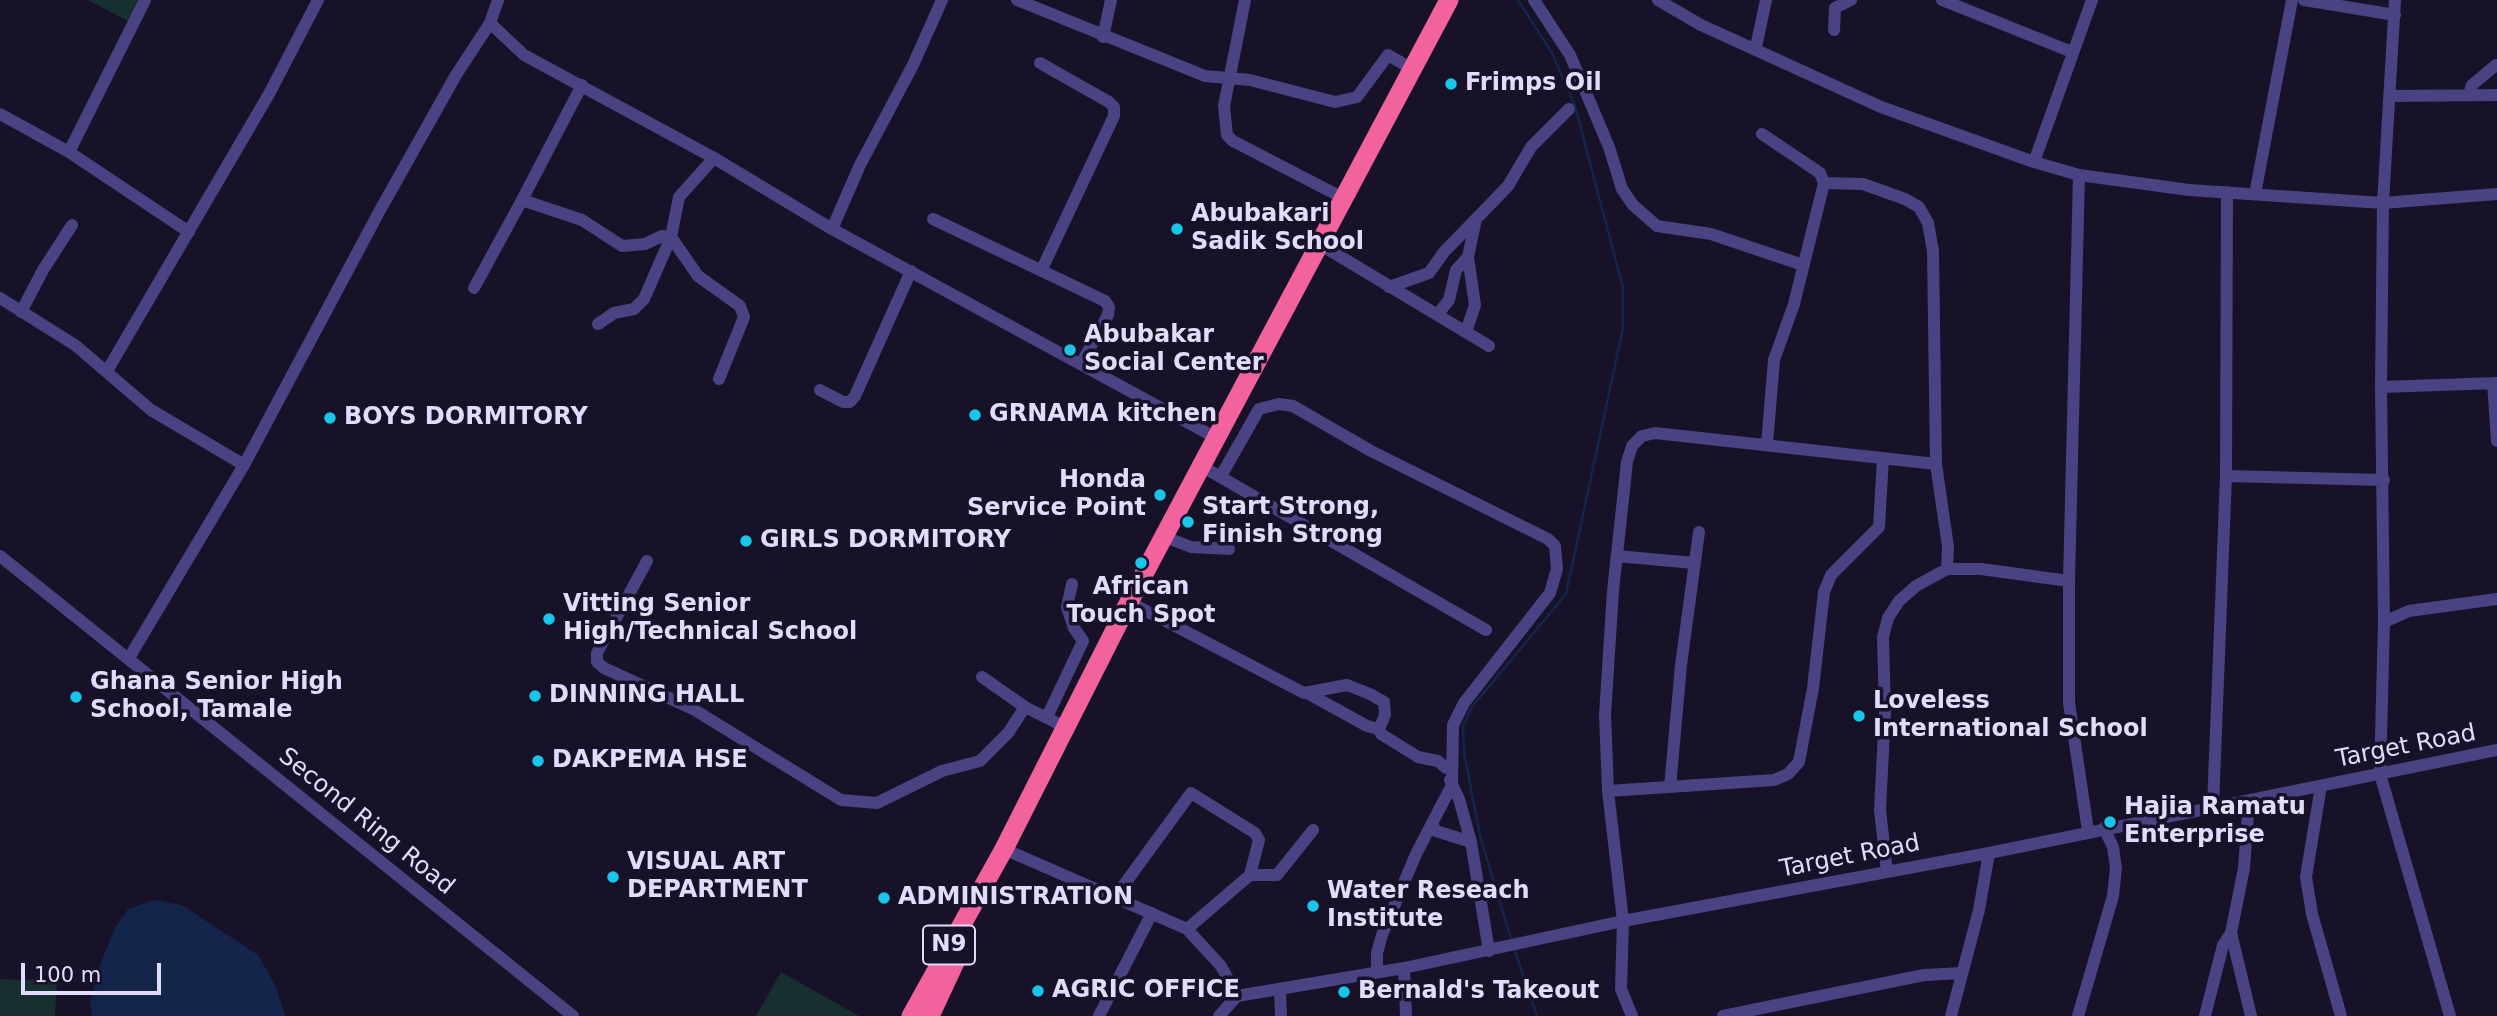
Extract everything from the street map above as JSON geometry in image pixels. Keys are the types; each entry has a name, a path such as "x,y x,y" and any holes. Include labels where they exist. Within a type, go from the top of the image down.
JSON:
{"highway":[{"name":"N9","path":"911,1016 966,912 1004,849 1129,602 1449,0"},
{"name":"N9","path":"930,1016 975,919 989,876"}],"street":[{"path":"69,152 145,0"},
{"path":"107,371 269,93 318,0"},
{"path":"129,658 244,465 379,212 456,75 490,23 498,0"},
{"path":"832,229 860,165 914,65 942,0"},
{"path":"1017,0 1205,76 1268,84 1341,103 1357,97 1388,55 1412,69"},
{"path":"1103,37 1111,0"},
{"path":"1245,0 1224,115 1227,135 1233,141 1345,200"},
{"path":"1534,0 1570,55 1609,147 1622,189 1633,205 1657,226 1711,234 1803,265"},
{"path":"1658,0 1701,24 1756,47 1881,107 2034,162 2080,175 2139,184 2382,203 2497,194"},
{"path":"1756,47 1766,0"},
{"path":"1834,30 1835,8 1851,0"},
{"path":"2034,162 2092,0"},
{"path":"2255,194 2292,0"},
{"path":"2304,0 2395,15"},
{"path":"2395,0 2391,96 2382,203 2384,622 2380,774 2450,1016"},
{"path":"1941,1 2072,52"},
{"path":"490,23 524,55 714,158 832,229 1218,439"},
{"path":"1040,63 1114,107 1114,116 1042,269"},
{"path":"2469,95 2472,85 2496,65"},
{"path":"474,288 582,85"},
{"path":"2391,96 2497,95"},
{"path":"1389,286 1429,272 1508,186 1531,147 1570,109"},
{"path":"0,114 69,152 189,232"},
{"path":"1762,134 1819,173 1824,183 1770,379 1767,444"},
{"path":"598,324 614,313 634,309 644,299 671,237 679,197 714,158"},
{"path":"2080,175 2068,581 2069,703 2088,831"},
{"path":"1824,183 1863,184 1905,199 1919,207 1928,223 1933,251 1936,464 1948,547 1947,569"},
{"path":"2213,807 2226,476 2227,192"},
{"path":"522,200 582,220 622,246 645,244 663,236 671,237 698,276 740,306 744,317 719,379"},
{"path":"1466,332 1475,305 1468,257 1476,218"},
{"path":"933,219 1042,269 1105,302 1109,307 1081,364"},
{"path":"21,312 43,270 72,225"},
{"path":"1321,245 1489,346"},
{"path":"1437,315 1449,300 1456,270 1468,257"},
{"path":"820,390 843,402 850,402 855,396 911,271"},
{"path":"0,298 75,345 151,410 244,465"},
{"path":"2381,387 2495,383 2497,441"},
{"path":"1221,476 1259,409 1279,404 1293,406 1371,451 1548,538 1555,546 1557,569 1550,593 1464,703 1453,724 1452,785 1382,935 1377,953 1377,972"},
{"path":"1632,1016 1621,989 1623,921 1608,790 1605,715 1617,556 1627,462 1632,446 1642,436 1655,433 1936,464"},
{"path":"1608,790 1774,780 1788,774 1799,762 1824,592 1831,575 1879,527 1883,458"},
{"path":"1203,467 1486,630"},
{"path":"2226,476 2384,480"},
{"path":"1670,786 1699,532"},
{"path":"1165,537 1191,547 1229,549"},
{"name":"Second Ring Road","path":"0,556 573,1016"},
{"path":"1617,556 1694,563"},
{"path":"647,561 597,653 597,662 604,668 693,709 841,800 877,803 942,771 980,761 1008,733 1025,707"},
{"path":"1887,872 1880,810 1885,712 1883,638 1888,618 1899,601 1916,586 1947,569 1981,569 2068,581"},
{"path":"1047,717 1083,641 1073,628 1067,607 1072,584"},
{"path":"2384,622 2409,611 2497,599"},
{"path":"1129,602 1367,726 1379,729"},
{"path":"982,677 1025,707 1065,727"},
{"path":"1309,694 1338,685 1364,691 1384,702 1385,715 1379,729 1381,734 1418,757 1438,761 1446,768"},
{"path":"1454,748 1446,760 1446,768 1471,842 1492,950"},
{"name":"Target Road","path":"1237,996 1404,968 1623,921 1989,853 2497,750"},
{"path":"2321,786 2306,877 2341,1016"},
{"path":"1115,897 1191,793 1255,833 1258,839 1250,875 1187,929"},
{"path":"2205,1016 2224,945 2231,933 2244,868 2249,800"},
{"path":"1432,824 1436,831 1471,842"},
{"path":"2078,1016 2113,895 2116,868 2113,847 2104,828"},
{"path":"1250,875 1277,875 1313,830"},
{"path":"1004,849 1187,929 1221,966 1237,996 1219,1016"},
{"path":"1951,1016 1979,910 1989,853"},
{"path":"1099,1016 1153,913"},
{"path":"2231,933 2251,1016"},
{"path":"1404,968 1406,1016"},
{"path":"1723,1016 1924,975 1962,973"},
{"path":"1280,990 1281,1016"}],"green space":[{"path":"88,0 141,0 130,22"},
{"path":"781,972 859,1016 756,1016"},
{"path":"0,979 57,981 55,1016 0,1016"}],"water":[{"path":"154,900 182,905 258,955 276,987 285,1016 92,1016 90,1002 100,965 115,928 128,909"}],"waterway":[{"path":"1512,942 1480,836 1464,752 1463,726 1471,708 1566,594 1623,328 1623,288 1575,106 1552,53 1518,0"},
{"path":"1514,948 1537,1016"}],"place":[{"name":"Frimps Oil","path":"1451,84"},
{"name":"Abubakari Sadik School","path":"1177,229"},
{"name":"Abubakar Social Center","path":"1070,350"},
{"name":"GRNAMA kitchen","path":"975,415"},
{"name":"BOYS DORMITORY","path":"330,418"},
{"name":"Honda Service Point","path":"1160,495"},
{"name":"Start Strong, Finish Strong","path":"1188,522"},
{"name":"GIRLS DORMITORY","path":"746,541"},
{"name":"African Touch Spot","path":"1141,563"},
{"name":"Vitting Senior High/Technical School","path":"549,619"},
{"name":"DINNING HALL","path":"535,696"},
{"name":"Ghana Senior High School, Tamale","path":"76,697"},
{"name":"Loveless International School","path":"1859,716"},
{"name":"DAKPEMA HSE","path":"538,761"},
{"name":"Hajia Ramatu Enterprise","path":"2110,822"},
{"name":"VISUAL ART DEPARTMENT","path":"613,877"},
{"name":"ADMINISTRATION","path":"884,898"},
{"name":"Water Reseach Institute","path":"1313,906"},
{"name":"AGRIC OFFICE","path":"1038,991"},
{"name":"Bernald's Takeout","path":"1344,992"}]}
